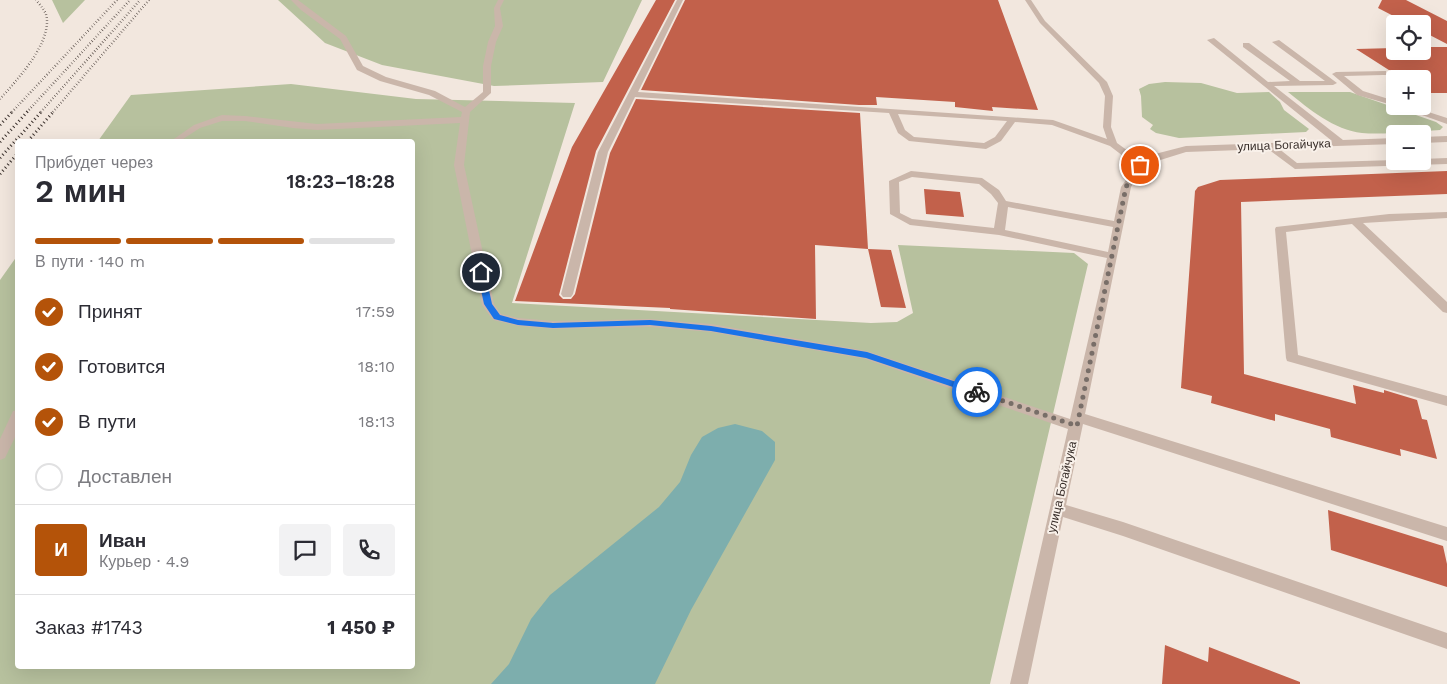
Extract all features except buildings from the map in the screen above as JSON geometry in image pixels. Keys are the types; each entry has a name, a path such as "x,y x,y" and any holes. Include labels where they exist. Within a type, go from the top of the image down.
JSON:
{"street":[{"path":"294,0 303,9 343,38 360,68 383,79 432,93 465,116"},
{"path":"501,0 497,8 499,26 492,42 487,66 487,93 465,116 460,142 459,165 488,304 497,317 518,322 553,325 650,322 711,328 867,355 1078,422 1447,534"},
{"path":"567,294 603,152 680,0"},
{"path":"1028,0 1042,22 1104,82 1109,96 1107,127 1113,144"},
{"path":"1211,40 1341,143"},
{"path":"1268,84 1333,83 1276,42"},
{"path":"1246,44 1298,84"},
{"path":"1383,73 1336,74 1360,93 1386,101"},
{"path":"634,94 1013,119 1053,124 1113,144 1140,165"},
{"path":"892,111 901,131 912,139 986,146 998,140 1013,119"},
{"path":"1429,115 1447,121"},
{"path":"178,139 190,129 202,123 222,118 234,118 284,126 317,127 465,116"},
{"path":"1431,140 1447,139"},
{"name":"улица Богайчука","path":"1019,684 1066,464 1078,422 1126,187 1132,176 1140,165 1162,154 1186,149 1386,141"},
{"path":"1270,146 1295,166 1447,161"},
{"path":"999,232 1003,204 995,192 982,181 910,174 894,181 896,214 910,222 999,232 1113,256"},
{"path":"1003,204 1119,225"},
{"path":"1447,215 1390,217 1280,229 1292,358 1447,401"},
{"path":"1356,222 1447,309"},
{"path":"0,454 15,421"},
{"path":"1057,509 1447,640"}],"green space":[{"path":"52,0 85,0 63,23"},
{"path":"278,0 642,0 603,82 494,86 382,65 325,43"},
{"path":"1165,82 1201,83 1237,93 1269,92 1280,102 1284,110 1309,129 1306,132 1179,138 1156,133 1150,129 1153,125 1142,117 1139,89 1149,84"},
{"path":"291,84 416,99 575,103 512,303 871,323 897,322 913,313 898,245 1074,253 1088,264 990,684 0,684 0,280 15,259 15,669 415,669 415,139 99,139 131,95"},
{"path":"1288,92 1350,92 1386,105 1386,115 1416,115 1436,122 1443,127 1440,130 1431,131 1431,125 1386,125 1386,133 1362,133 1342,128 1322,118"}],"water":[{"path":"735,424 762,431 775,442 775,460 691,610 655,684 491,684 509,664 531,619 550,595 659,507 680,482 691,455 702,437 718,428"}],"railway":[{"path":"0,99 30,62 42,41 46,30 47,17 36,0"},
{"path":"12,112 117,0"},
{"path":"27,112 130,0"},
{"path":"41,112 140,0"},
{"path":"53,112 149,0"},
{"path":"0,125 13,111"},
{"path":"0,142 28,111"},
{"path":"17,139 42,111"},
{"path":"30,139 54,111"},
{"path":"0,158 15,141"},
{"path":"0,174 15,156"}],"way so far":[{"path":"977,392 1077,426 1126,187 1140,165"}],"route":[{"path":"481,272 488,304 497,317 518,322 553,325 650,322 711,328 867,355 977,392"}]}
